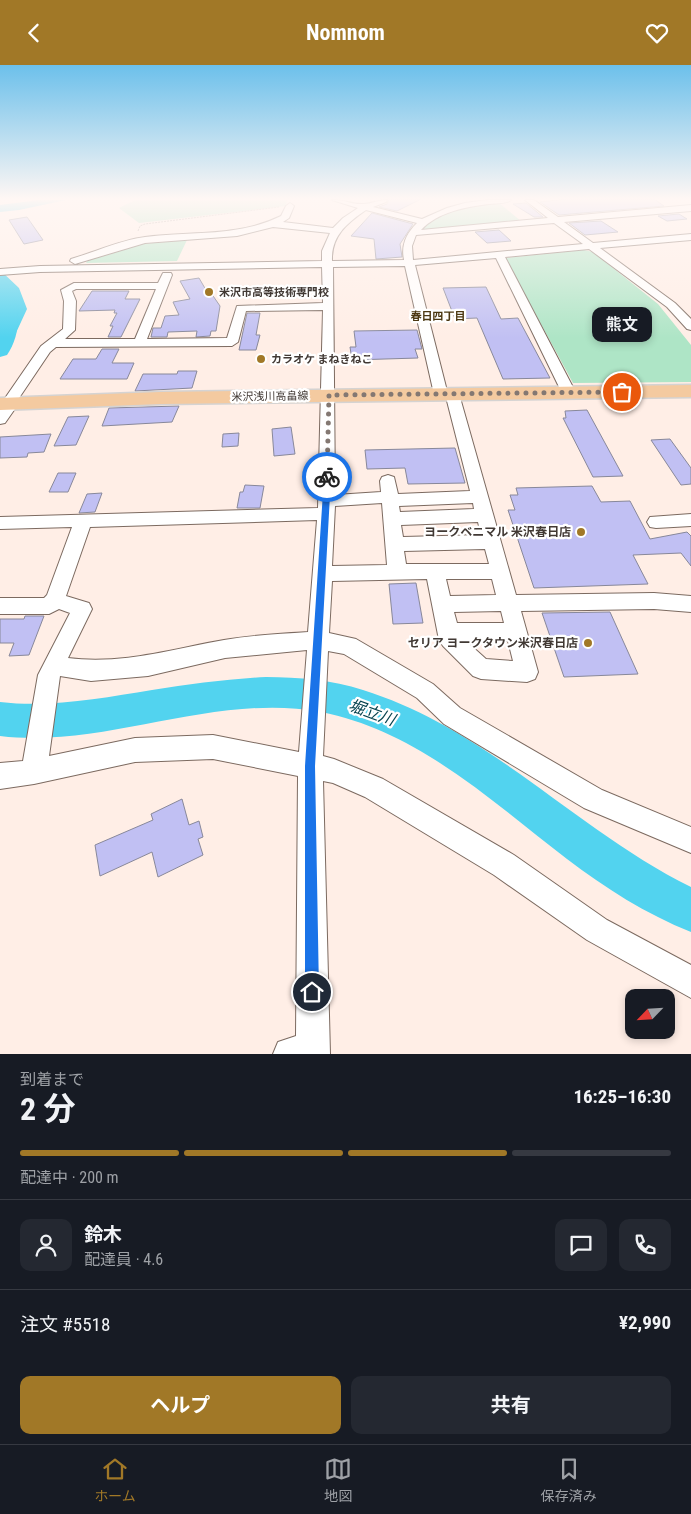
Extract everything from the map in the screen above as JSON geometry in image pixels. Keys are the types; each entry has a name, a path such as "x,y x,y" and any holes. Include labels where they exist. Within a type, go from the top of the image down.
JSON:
{"main road":[{"name":"米沢浅川高畠線","path":"5,408 329,395 691,391"}],"street":[{"path":"40,269 88,258 124,246"},
{"path":"305,1052 310,766 326,507 329,395 327,251 329,246"},
{"path":"408,246 408,263 480,497 527,672 481,669 450,640 435,571"},
{"path":"4,272 40,269 408,263 601,246"},
{"path":"593,247 671,305 691,326"},
{"path":"499,255 570,393"},
{"path":"139,343 170,267"},
{"path":"5,408 45,349 68,330 70,301 66,290 74,286 163,286"},
{"path":"54,343 232,342 241,308 329,306"},
{"path":"0,523 83,521 326,507 389,493 480,497"},
{"path":"389,493 396,572"},
{"path":"391,519 485,515"},
{"path":"656,522 691,520"},
{"path":"0,606 49,606 55,600 83,521"},
{"path":"394,544 492,542"},
{"path":"322,574 435,571 500,573"},
{"path":"34,772 52,671 82,609 55,600"},
{"path":"442,604 654,601 691,604"},
{"path":"448,632 516,632"},
{"path":"52,671 91,671 148,666 225,649 317,639 348,646 425,691 452,716 593,799 691,840"},
{"path":"0,775 34,772 135,750 213,747 334,771 374,788 504,865 597,930 691,982"}],"green space":[{"path":"128,246 184,246 177,261 86,263 88,260 111,254"},
{"path":"584,250 593,252 658,304 691,345 691,382 573,383 505,258"}],"water":[{"path":"0,270 19,288 27,309 9,348 6,315 0,301"}],"building":[{"path":"375,246 400,246 402,257 376,259"},
{"path":"199,278 206,290 209,290 220,306 216,331 211,331 210,336 196,337 197,331 168,332 167,337 151,337 153,328 161,328 165,316 179,315 173,302 190,299 180,281"},
{"path":"486,287 501,319 518,318 550,378 503,379 477,318 455,319 443,288"},
{"path":"92,291 129,291 125,299 140,299 121,337 108,337 113,326 110,326 117,313 114,313 115,310 79,311"},
{"path":"247,313 260,313 256,335 260,335 256,350 239,350"},
{"path":"417,330 422,349 415,349 418,358 352,360 350,347 356,347 354,331"},
{"path":"102,349 119,349 112,363 134,363 127,379 60,379 73,359 96,359"},
{"path":"178,371 197,371 192,388 135,391 143,374 177,374"},
{"path":"179,406 172,422 102,426 109,408"},
{"path":"587,410 623,476 593,477 563,418 566,418 565,411"},
{"path":"89,416 76,445 54,446 68,417"},
{"path":"291,427 295,454 274,456 272,429"},
{"path":"239,433 238,446 222,447 223,434"},
{"path":"51,434 44,452 28,453 27,457 0,458 0,437"},
{"path":"670,439 691,468 691,484 681,485 651,440"},
{"path":"455,448 465,483 408,484 405,468 367,469 365,450"},
{"path":"58,473 76,473 68,492 49,492"},
{"path":"245,485 264,486 260,508 237,508 240,492 243,492"},
{"name":"ヨークベニマル 米沢春日店","path":"592,486 601,502 630,501 650,539 687,532 691,536 691,566 681,553 633,555 648,584 534,588 508,510 515,510 510,495 518,495 516,488"},
{"path":"102,493 95,512 79,513 87,494"},
{"path":"416,583 423,623 393,624 389,584"},
{"name":"セリア ヨークタウン米沢春日店","path":"610,612 638,674 564,677 542,613"},
{"path":"25,616 44,616 29,655 9,656 14,643 0,643 0,619 24,619"},
{"path":"182,799 189,825 199,821 203,837 198,839 203,855 158,877 152,852 100,876 95,845 153,820 151,814"}],"waterway":[{"name":"堀立川","path":"0,287 9,312 9,326 0,351"},
{"name":"堀立川","path":"0,719 24,721 61,719 209,698 266,693 320,696 362,706 403,722 441,742 513,792 618,870 691,910"}],"way so far":[{"path":"327,477 329,395 622,392"}],"place":[{"name":"米沢市高等技術専門校","path":"209,292"},
{"name":"カラオケ まねきねこ","path":"261,359"},
{"name":"熊文","path":"622,392"},
{"name":"ヨークベニマル 米沢春日店","path":"581,532"},
{"name":"セリア ヨークタウン米沢春日店","path":"588,643"}],"district":[{"name":"春日四丁目","path":"438,316"}],"route":[{"path":"312,992 310,766 327,477"}]}
